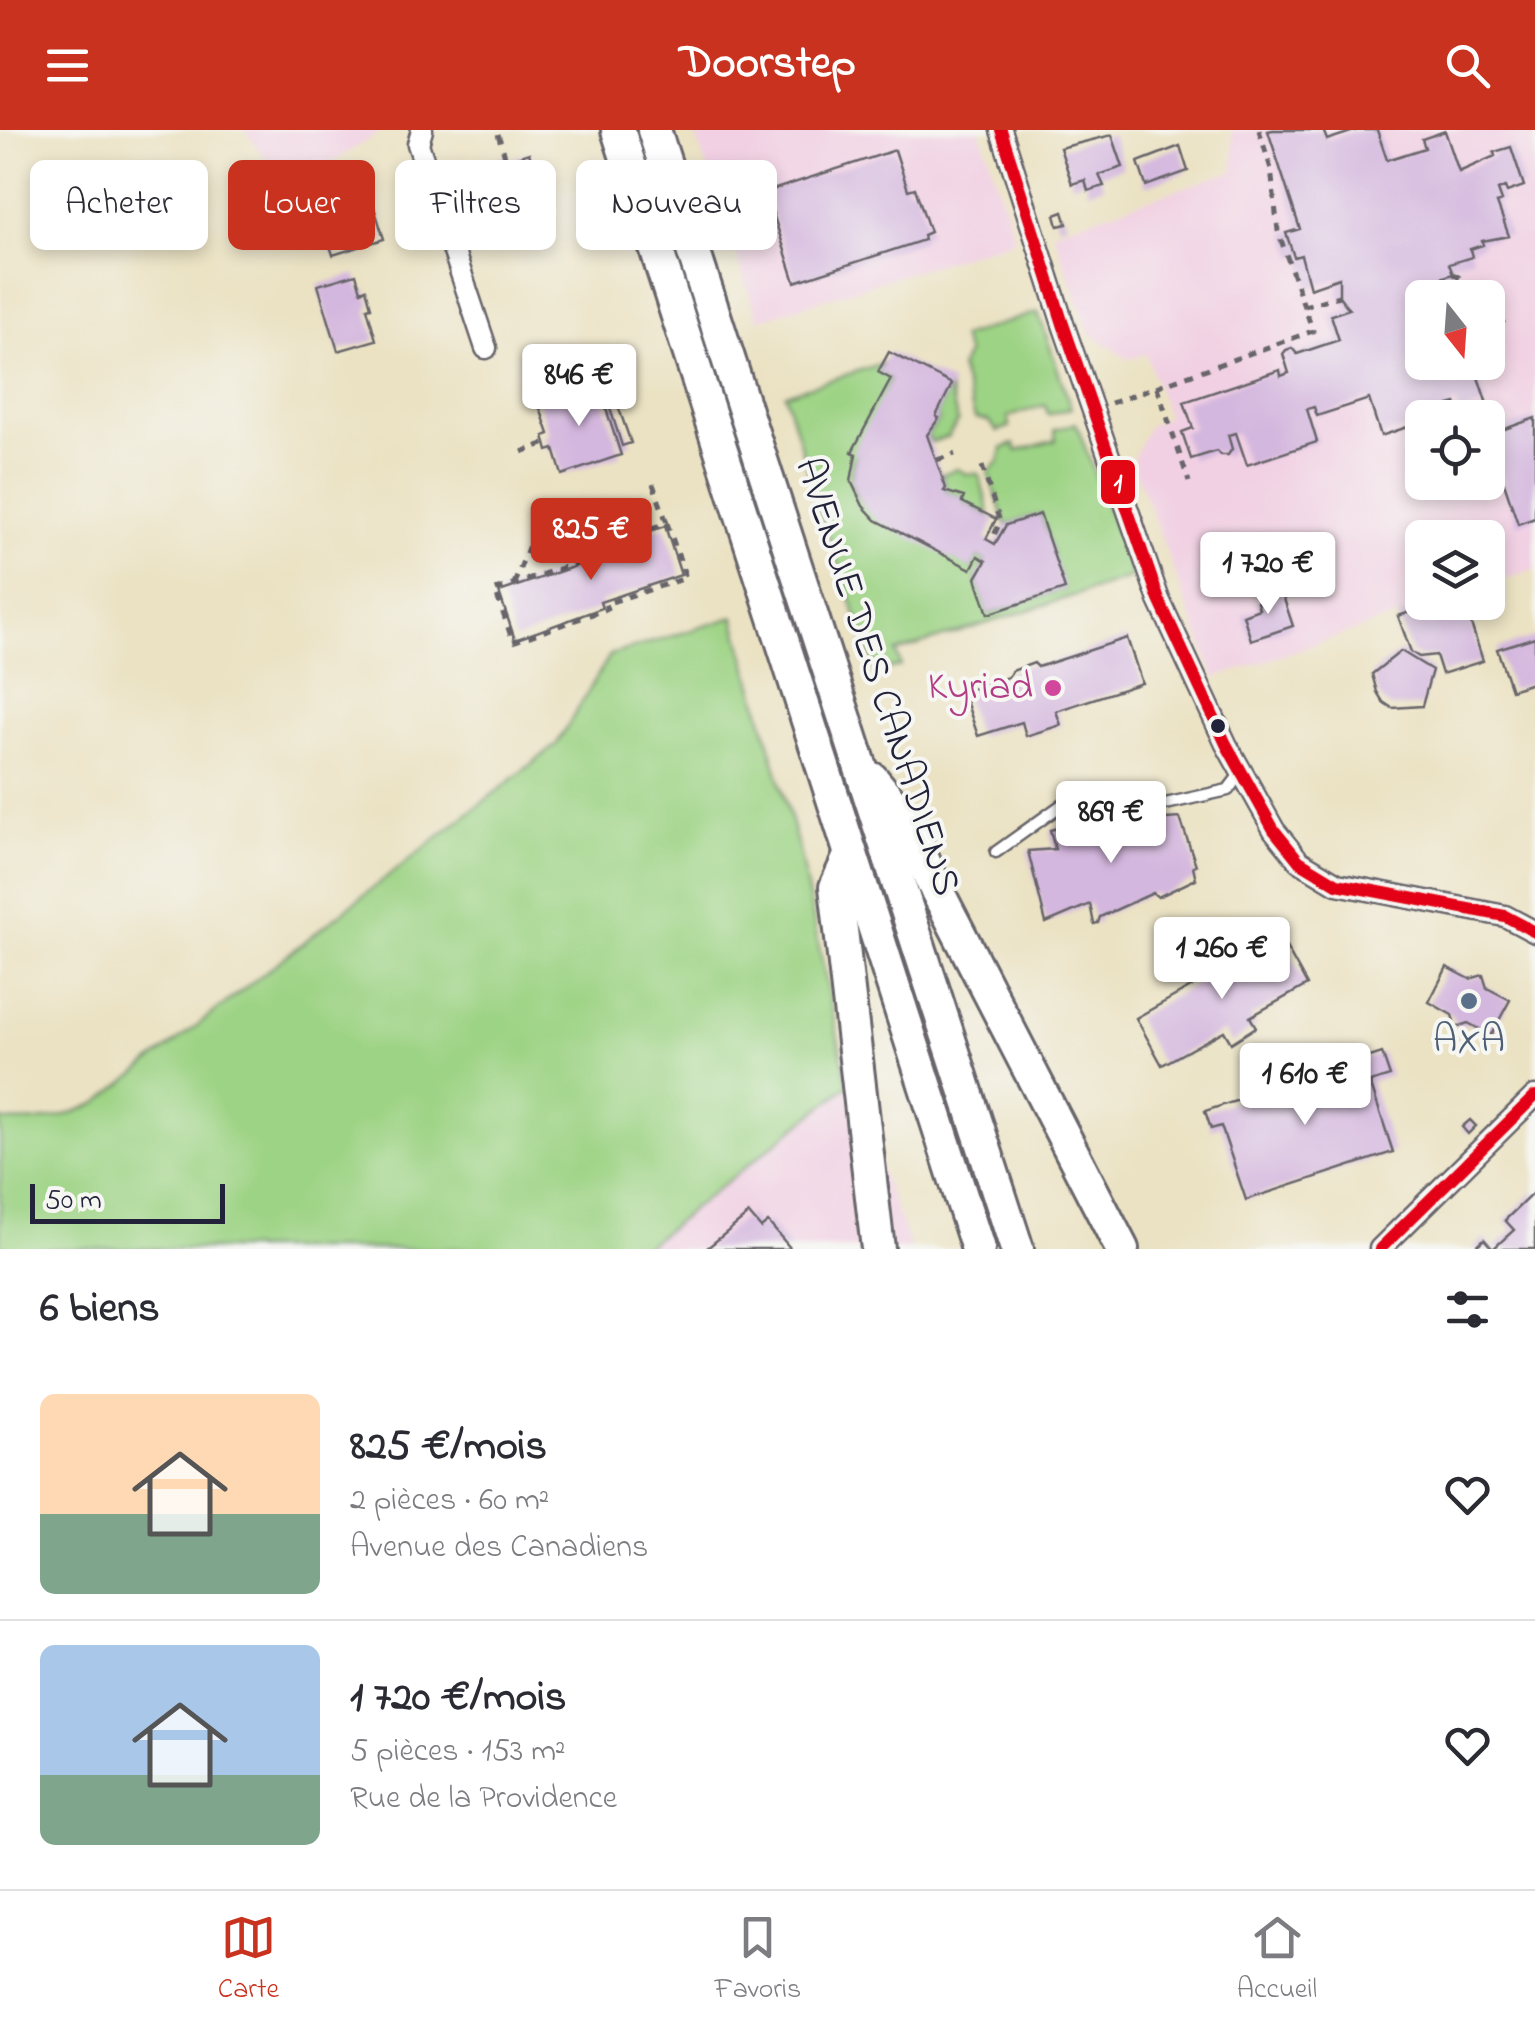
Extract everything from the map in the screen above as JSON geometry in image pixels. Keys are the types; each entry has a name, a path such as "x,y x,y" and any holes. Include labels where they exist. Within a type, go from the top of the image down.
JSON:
{"main road":[{"name":"AVENUE DES CANADIENS","path":"618,130 978,1249"},
{"name":"AVENUE DES CANADIENS","path":"654,130 1017,1249"},
{"path":"862,768 905,819 933,883 1122,1249"},
{"path":"850,856 836,887 878,1249"}],"street":[{"path":"422,130 418,144 486,348"},
{"path":"1006,131 1092,410 1159,600 1274,830 1299,860 1336,884 1505,916 1535,932"},
{"path":"1386,1247 1535,1096"}],"lane":[{"path":"996,852 1064,804 1085,796 1161,805 1228,790 1242,772"}],"path":[{"path":"1092,410 1313,331 1278,231 1271,170 1258,130"},
{"path":"498,134 504,156"},
{"path":"1453,274 1462,280"},
{"path":"1304,306 1339,296"},
{"path":"1157,387 1190,482"},
{"path":"522,452 546,444"},
{"path":"937,460 955,454"},
{"path":"982,466 1000,522 992,542"},
{"path":"653,484 667,523 686,578 605,604 607,609 513,642 495,590 579,562 576,554 580,552 667,523"},
{"path":"514,584 543,509"},
{"path":"566,514 580,552"}],"shaded area":[{"path":"245,130 383,130 336,160 266,160"},
{"path":"694,130 980,130 1015,239 758,320 734,250 777,250 777,160 704,160"},
{"path":"1232,130 1535,130 1535,569 1505,579 1505,520 1405,520 1405,614 1215,678 1132,462 1148,426 1167,417 1146,354 1128,359 1089,332 1053,231 1234,171"},
{"path":"848,1086 911,1249 642,1249"}],"green space":[{"path":"1038,312 1071,408 1048,415 1045,405 1008,417 1010,427 997,431 988,421 975,418 960,368 967,354 961,337"},
{"path":"883,363 879,372 891,379 853,462 851,481 855,494 869,511 971,568 978,556 986,561 976,578 989,614 1064,589 1040,514 1006,525 988,472 999,462 1003,448 1014,444 1017,451 1056,440 1054,430 1076,423 1133,577 896,652 901,666 876,671 823,521 785,394"},
{"path":"949,389 958,422 947,437 932,442 927,435 939,419 936,416"},
{"path":"957,469 979,474 990,516 962,502 963,497 944,491 942,474"},
{"path":"734,617 799,850 848,1086 642,1249 0,1249 0,1120 50,1119 98,1103 556,745 610,655"}],"building":[{"path":"1323,130 1327,140 1357,130 1377,130 1387,160 1425,148 1422,139 1445,131 1459,172 1511,147 1524,186 1507,192 1505,187 1498,190 1502,201 1497,203 1509,236 1482,241 1483,245 1470,249 1472,257 1449,264 1453,274 1439,280 1405,280 1405,380 1479,380 1486,400 1405,400 1405,428 1381,436 1369,399 1317,416 1314,407 1307,409 1317,442 1247,465 1236,433 1228,435 1232,449 1228,455 1217,451 1191,459 1182,432 1193,428 1184,402 1280,370 1281,376 1289,373 1283,354 1286,350 1292,348 1297,354 1339,340 1331,315 1349,309 1339,296 1339,278 1310,288 1301,255 1294,257 1286,233 1300,229 1268,131"},
{"path":"1112,135 1123,167 1099,175 1104,186 1088,191 1085,180 1072,184 1060,148"},
{"path":"1180,146 1188,171 1146,186 1138,162"},
{"path":"895,150 908,190 915,188 930,232 923,235 924,240 795,282 777,226 777,188"},
{"path":"529,153 531,160 508,160"},
{"path":"375,210 384,239 375,242"},
{"path":"1063,212 1067,224 1058,226 1055,215"},
{"path":"356,274 361,291 366,289 376,340 338,351 318,285"},
{"path":"889,352 952,384 936,416 939,418 927,435 944,491 964,497 962,502 996,519 986,539 995,544 1006,525 1040,514 1065,589 988,614 976,578 986,561 978,556 971,569 876,520 863,506 851,481 856,454 852,452 891,379 878,372"},
{"path":"598,384 621,455 562,475 554,449 548,451 544,436 549,434 538,402"},
{"path":"617,403 631,443 622,446 609,405"},
{"path":"1535,418 1535,518 1518,524 1505,485 1505,429"},
{"path":"665,526 681,575 600,602 602,608 515,640 499,592 582,564 579,555"},
{"path":"1282,593 1293,626 1251,640 1243,615 1259,609 1257,602"},
{"path":"1405,614 1405,620 1470,620 1483,661 1442,674 1436,655 1419,657 1411,652 1398,616"},
{"path":"1535,637 1535,682 1511,690 1497,649"},
{"name":"Kyriad","path":"1127,638 1142,683 1056,711 1061,725 1026,736 1022,722 978,736 963,692 1008,677 1012,671 1034,663 1038,667"},
{"path":"1401,651 1432,670 1422,706 1392,708 1377,692 1372,674"},
{"path":"1095,818 1098,830 1132,827 1138,821 1180,818 1196,865 1196,879 1158,897 1153,893 1100,917 1098,923 1094,924 1090,904 1046,923 1028,851 1055,849 1050,830"},
{"path":"1281,938 1307,985 1250,1017 1256,1027 1231,1043 1224,1031 1162,1065 1136,1018 1198,983 1192,971 1204,965 1210,977"},
{"name":"AXA","path":"1447,967 1470,979 1483,975 1487,988 1510,1000 1491,1035 1468,1023 1456,1027 1452,1015 1429,1002"},
{"path":"1382,1053 1390,1076 1370,1082 1393,1152 1246,1200 1221,1126 1211,1129 1205,1111"},
{"path":"1470,1120 1476,1126 1468,1134 1462,1127"},
{"path":"1535,1191 1535,1249 1493,1249 1514,1230 1505,1220"},
{"path":"749,1214 761,1228 768,1222 791,1249 706,1249"},
{"path":"1484,1239 1493,1249 1473,1249"}],"transit line":[{"name":"1","path":"1001,130 1063,324 1159,600 1226,744 1274,830 1299,861 1337,884 1505,916 1535,932"},
{"name":"1","path":"1380,1249 1535,1096"}],"place":[{"name":"Kyriad","path":"1053,688"},
{"name":"AXA","path":"1469,1001"}]}
